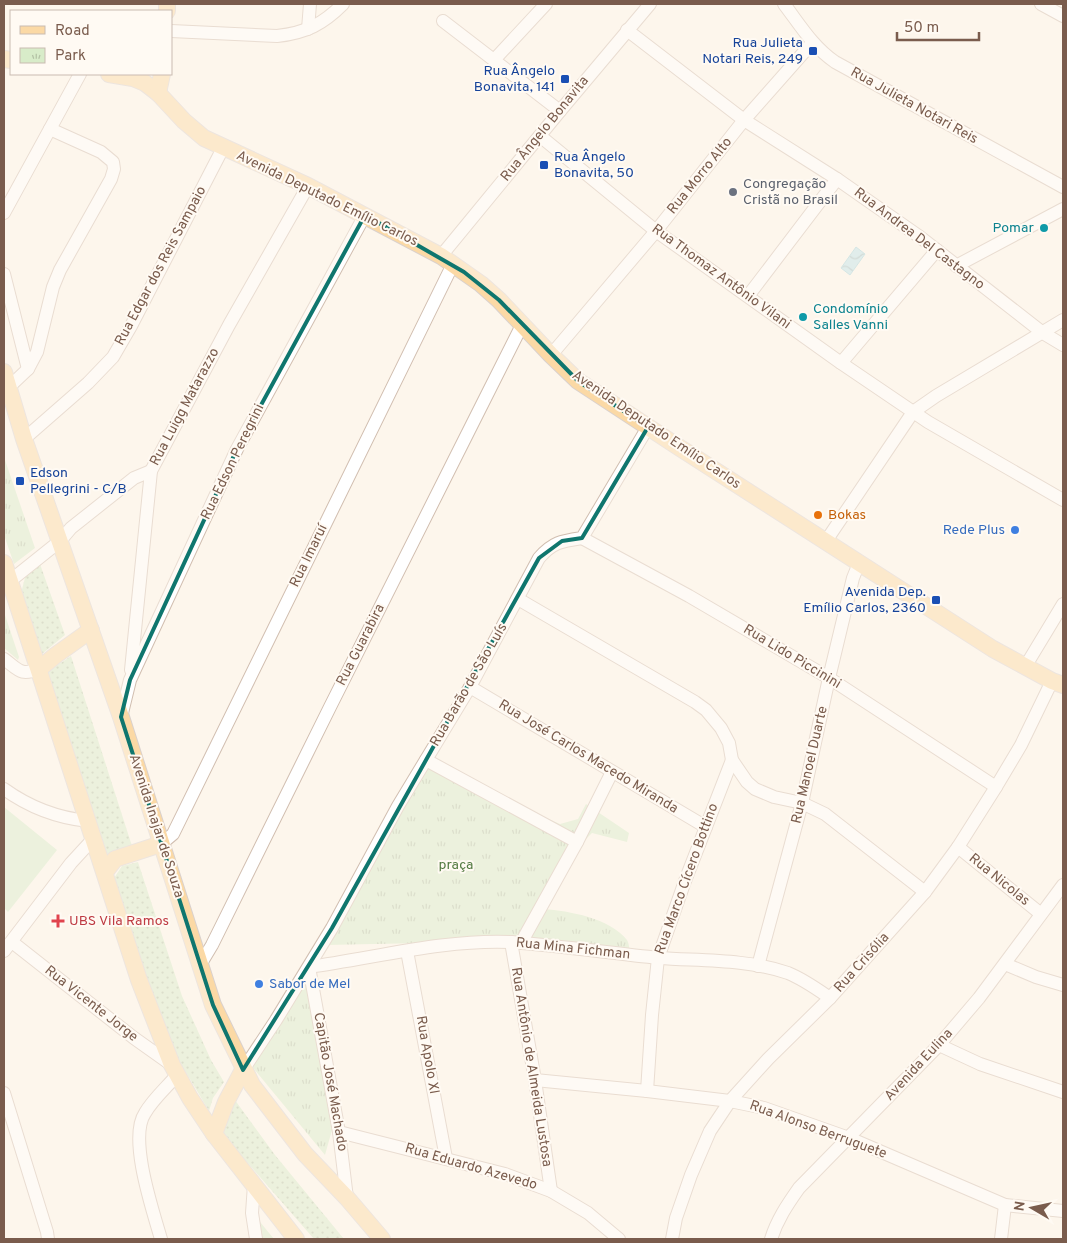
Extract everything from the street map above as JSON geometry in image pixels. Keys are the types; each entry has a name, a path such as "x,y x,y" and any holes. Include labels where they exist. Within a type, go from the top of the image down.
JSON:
{"main road":[{"name":"Avenida Deputado Emílio Carlos","path":"115,75 133,78 146,83 204,138 308,186 447,260 481,284 551,356 578,380 859,563 1025,667 1057,683"},
{"path":"158,93 162,75"},
{"name":"Avenida Inajar de Souza","path":"6,380 24,439 121,717 213,1005 244,1070 272,1112 305,1154 348,1198 382,1239"},
{"path":"4,563 139,980 174,1070 214,1134 296,1239"},
{"path":"39,670 56,655 91,630"},
{"path":"103,864 161,844"},
{"path":"214,1134 226,1102 244,1070"}],"street":[{"path":"308,30 310,4"},
{"path":"172,31 277,36 308,30 323,21 343,4"},
{"path":"494,60 546,4"},
{"name":"Rua Ângelo Bonavita","path":"447,260 540,136 650,4"},
{"name":"Rua Julieta Notari Reis","path":"784,4 812,43 829,58 869,82 1063,187"},
{"path":"1041,4 1063,16"},
{"path":"443,21 560,111"},
{"name":"Rua Andrea Del Castagno","path":"627,30 744,120 837,179 937,250 1043,333 1063,345"},
{"name":"Rua Morro Alto","path":"551,356 656,231 744,120 812,43"},
{"path":"4,213 79,75"},
{"path":"6,380 28,369 40,343 60,270 111,179 114,169 113,162 101,152 50,130"},
{"name":"Rua Thomaz Antônio Vilani","path":"540,136 656,231 841,364 913,412 1063,500"},
{"name":"Rua Edgar dos Reis Sampaio","path":"24,439 88,383 113,357 223,148"},
{"path":"748,296 837,179"},
{"name":"Rua Luigg Matarazzo","path":"130,680 151,472 229,325 308,186"},
{"path":"956,266 1063,209"},
{"name":"Rua Edson Peregrini","path":"121,717 130,680 237,449 365,215"},
{"path":"841,364 937,250"},
{"name":"Rua Imaruí","path":"161,844 173,834 447,260"},
{"path":"4,274 5,289 28,369"},
{"path":"826,542 913,412 936,396 1063,320"},
{"name":"Rua Guarabira","path":"200,965 212,945 522,325"},
{"path":"582,538 648,427"},
{"path":"10,581 60,541 71,528 134,478 151,472"},
{"name":"Rua Barão de São Luís","path":"244,1070 309,967 398,806 470,687 539,558 548,548 562,541 582,538"},
{"name":"Rua Lido Piccinini","path":"582,538 689,596 829,678 996,787"},
{"name":"Rua Manoel Duarte","path":"758,966 802,803 829,678 853,578 859,563"},
{"path":"518,599 658,679 706,710 721,728 728,743 732,760 747,782 755,789 774,797 802,803 825,814 925,892"},
{"path":"1025,667 1063,604"},
{"path":"4,659 20,672 27,673 39,670"},
{"name":"Rua Crisólia","path":"672,1239 676,1218 691,1175 710,1131 730,1101 768,1059 830,998 925,892 958,847 996,787 1057,683"},
{"name":"Rua José Carlos Macedo Miranda","path":"470,687 706,827"},
{"path":"426,760 577,842"},
{"name":"Rua Marco Cícero Bottino","path":"647,1091 658,958 732,760"},
{"path":"516,942 577,842 612,772"},
{"path":"4,789 31,805 48,812 74,820 88,821"},
{"path":"8,947 71,863 94,838"},
{"name":"Rua Nicolas","path":"958,847 1041,914"},
{"path":"71,863 88,857 103,864"},
{"name":"Avenida Eulina","path":"771,1239 784,1208 799,1188 939,1045 979,998 1063,885"},
{"name":"Rua Mina Fichman","path":"309,967 475,942 516,942 658,958 758,966 790,974 807,982 830,998"},
{"name":"Rua Antônio de Almeida Lustosa","path":"516,942 551,1191"},
{"name":"Rua Vicente Jorge","path":"8,947 134,1038 174,1070"},
{"name":"Rua Apolo XI","path":"408,951 446,1158"},
{"path":"1005,964 1036,977 1063,985"},
{"name":"Capitão José Machado","path":"309,967 340,1132 348,1198"},
{"path":"939,1045 980,1064 1063,1092"},
{"path":"161,1239 145,1178 138,1142 139,1126 144,1114 174,1070"},
{"name":"Rua Alonso Berruguete","path":"535,1080 730,1101 764,1108 849,1138 1005,1204 1063,1211"},
{"path":"4,1093 48,1239"},
{"name":"Rua Eduardo Azevedo","path":"340,1132 505,1174 551,1191 588,1213 619,1239"},
{"path":"254,1185 252,1213 256,1239"},
{"path":"1000,1239 1005,1204"}],"highlighted area":[{"path":"365,215 464,272 499,300 578,381 648,427 582,538 562,541 539,558 332,928 243,1070 213,1005 121,717 130,680 237,449"}],"green space":[{"path":"4,457 35,548 14,564 4,535"},
{"path":"40,564 65,635 42,654 21,593 26,574"},
{"path":"4,612 19,657 18,660 4,648"},
{"path":"71,656 132,846 108,856 47,672"},
{"name":"praça","path":"420,764 560,824 578,819 586,804 629,833 627,842 592,833 576,849 544,909 577,914 600,921 620,932 627,940 630,951 525,941 326,945"},
{"path":"4,807 57,850 8,912 4,908"},
{"path":"138,862 182,996 211,1060 224,1082 213,1098 209,1111 178,1059 162,1024 112,881 122,866"},
{"path":"306,964 332,1130 325,1155 245,1058"},
{"path":"232,1096 275,1155 344,1239 314,1239 231,1144 221,1130"},
{"path":"256,1217 274,1239 258,1239"}],"water":[{"path":"856,247 865,254 850,275 841,268"}],"place":[{"name":"Rua Julieta Notari Reis, 249","path":"813,51"},
{"name":"Rua Ângelo Bonavita, 141","path":"565,79"},
{"name":"Rua Ângelo Bonavita, 50","path":"544,165"},
{"name":"Congregação Cristã no Brasil","path":"733,192"},
{"name":"Pomar","path":"1044,228"},
{"name":"Condomínio Salles Vanni","path":"803,317"},
{"name":"Edson Pellegrini - C/B","path":"20,481"},
{"name":"Bokas","path":"818,515"},
{"name":"Rede Plus","path":"1015,530"},
{"name":"Avenida Dep. Emílio Carlos, 2360","path":"936,600"},
{"name":"UBS Vila Ramos","path":"58,921"},
{"name":"Sabor de Mel","path":"259,984"}]}
